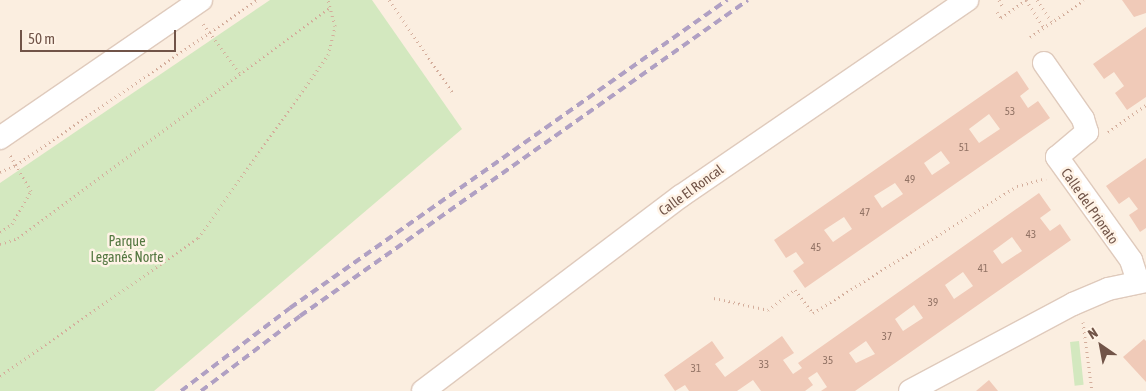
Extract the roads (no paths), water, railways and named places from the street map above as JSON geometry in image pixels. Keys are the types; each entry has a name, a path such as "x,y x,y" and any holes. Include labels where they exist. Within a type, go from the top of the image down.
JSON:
{"street":[{"name":"Calle El Roncal","path":"423,391 681,196 967,0"},
{"path":"0,138 196,4"},
{"name":"Calle del Priorato","path":"910,391 1072,304 1142,282 1131,260 1057,157 1086,135 1083,120 1044,63"}],"railway":[{"path":"181,391 290,308 727,0"},
{"path":"201,391 300,316 748,0"}],"park label":[{"name":"Parque Leganés Norte","path":"127,250"}]}
